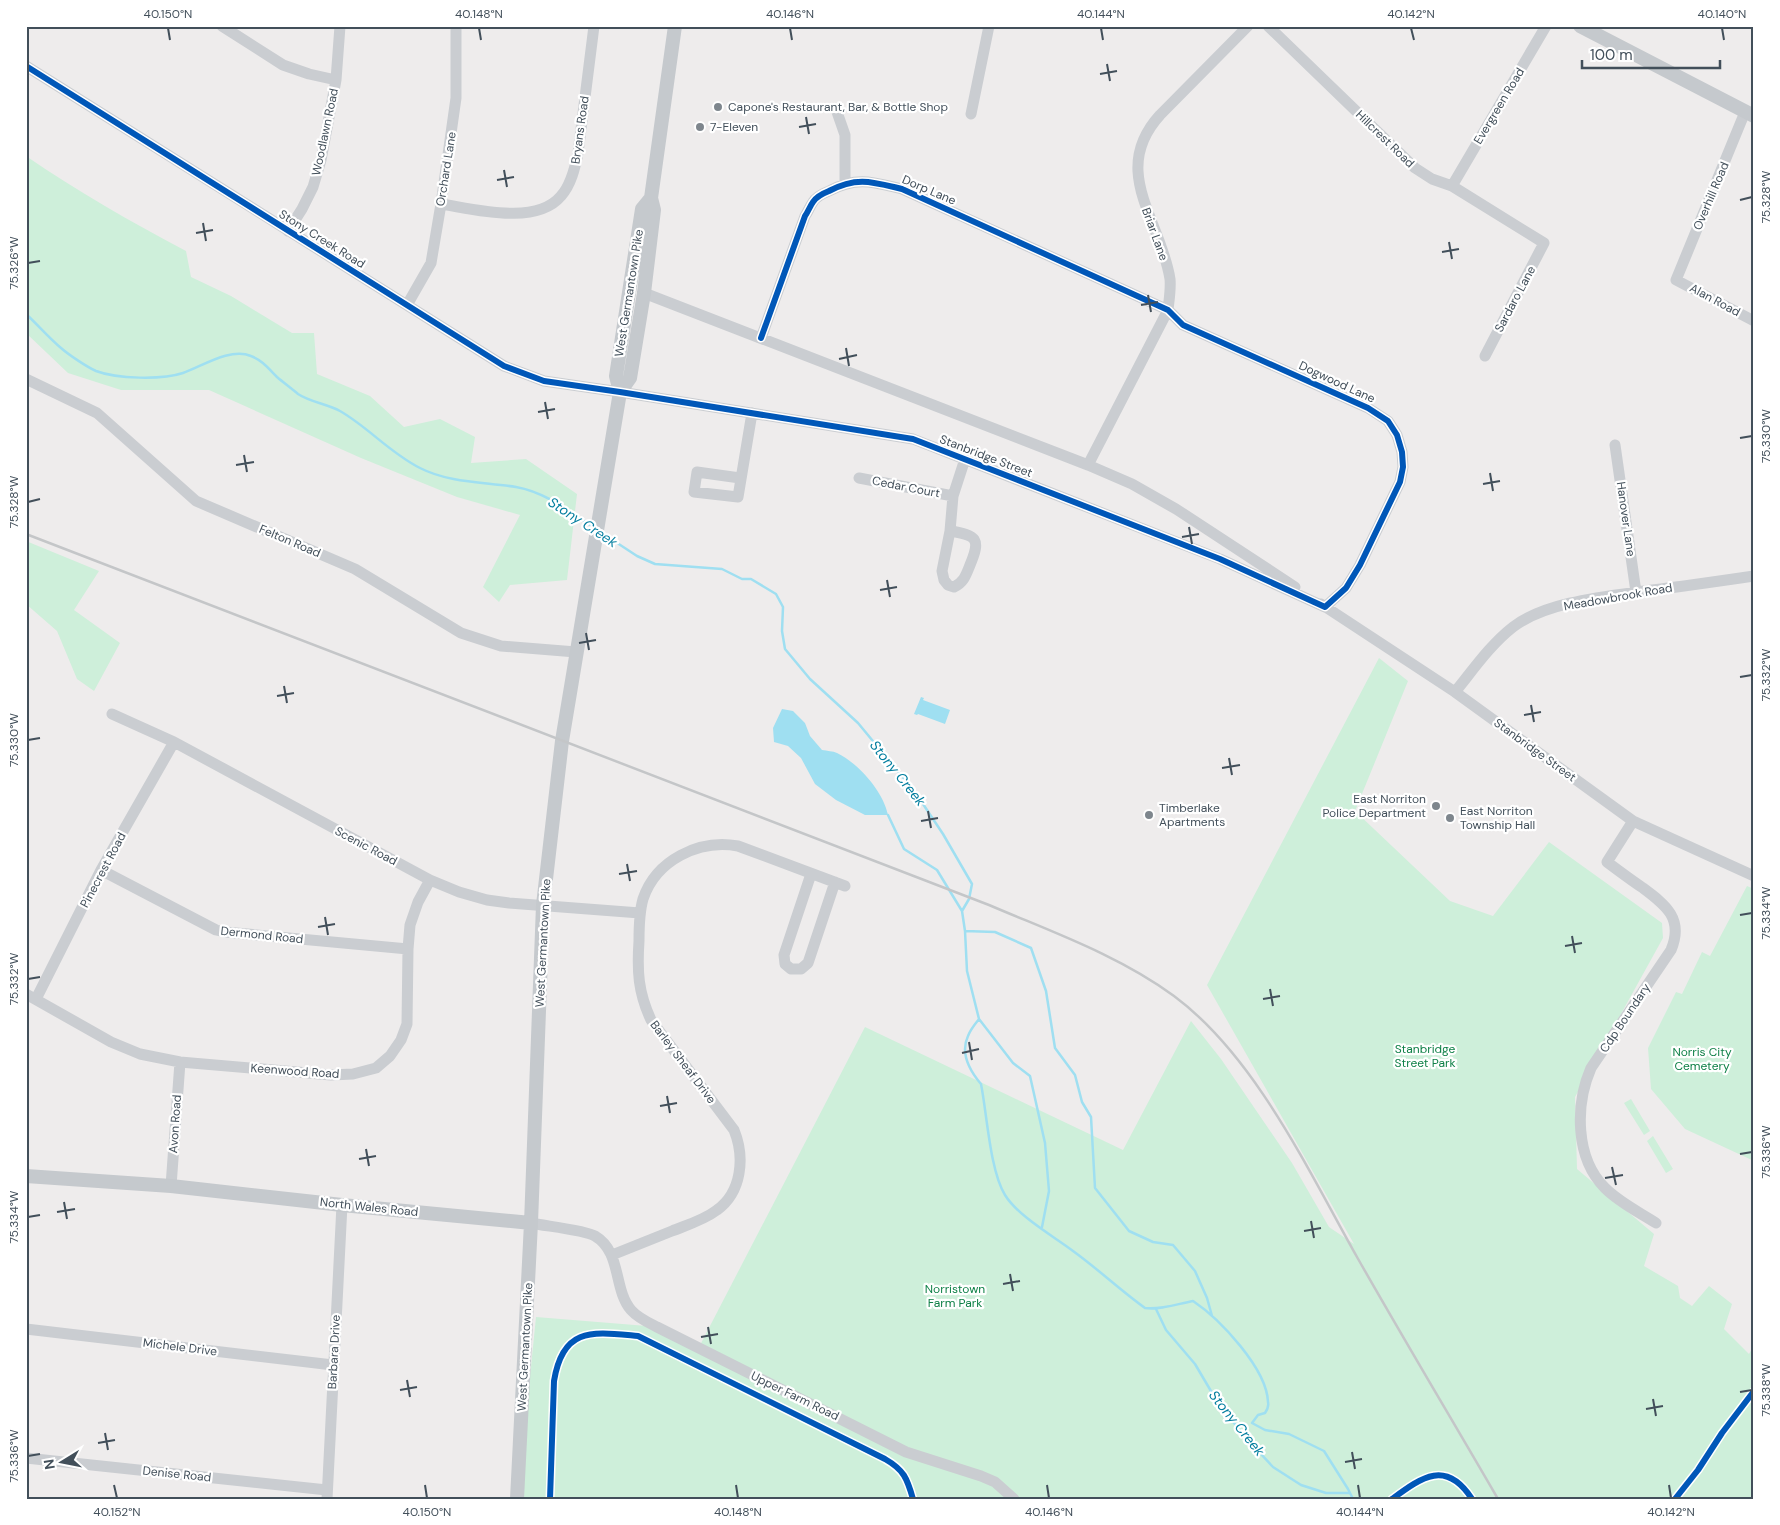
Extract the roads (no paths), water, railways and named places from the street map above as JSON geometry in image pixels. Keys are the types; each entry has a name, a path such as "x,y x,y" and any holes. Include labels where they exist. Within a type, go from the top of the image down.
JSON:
{"main road":[{"name":"West Germantown Pike","path":"620,392 630,378 644,293 654,210 651,198 675,26"},
{"path":"1580,26 1750,114"},
{"name":"West Germantown Pike","path":"517,1499 531,1223 543,905 562,741 620,392 616,376 642,209 651,198"},
{"name":"North Wales Road","path":"26,1176 171,1186 531,1223"}],"street":[{"path":"222,26 283,65 309,74 336,80"},
{"name":"Woodlawn Road","path":"288,231 313,187 321,160 336,80 340,26"},
{"name":"Orchard Lane","path":"407,305 431,263 456,98 456,26"},
{"name":"Bryans Road","path":"441,204 517,214 547,206 560,197 574,171 578,153 594,26"},
{"path":"971,114 990,26"},
{"name":"Briar Lane","path":"1088,465 1168,310 1169,274 1140,190 1138,156 1142,141 1149,127 1160,115 1248,26"},
{"name":"Hillcrest Road","path":"1268,26 1415,168 1432,179 1452,186 1544,243"},
{"name":"Evergreen Road","path":"1452,186 1546,26"},
{"name":"Stony Creek Road","path":"26,66 504,366 544,381 620,392"},
{"path":"837,112 845,135 845,183"},
{"name":"Overhill Road","path":"1676,280 1750,114"},
{"name":"Dorp Lane","path":"761,338 805,216 813,201 845,183 860,181 902,189 1168,310"},
{"name":"Sardaro Lane","path":"1485,356 1544,243"},
{"name":"Alan Road","path":"1676,280 1754,321"},
{"name":"Stanbridge Street","path":"644,293 1088,465 1132,484 1176,508 1455,692 1633,821 1754,876"},
{"name":"Dogwood Lane","path":"1168,310 1183,325 1368,408 1388,421 1397,435 1402,452 1403,467 1400,482 1360,564 1346,588 1325,607"},
{"name":"Felton Road","path":"26,379 97,413 196,501 355,569 462,633 501,646 576,652"},
{"name":"Stanbridge Street","path":"620,392 913,439 1220,559 1325,607"},
{"path":"740,478 752,413"},
{"name":"Hanover Lane","path":"1615,445 1636,592"},
{"path":"950,530 966,533 973,538 977,545 966,576 961,584 954,587 948,585 944,580 942,571 950,530 953,496 966,459"},
{"name":"Cedar Court","path":"859,478 953,496"},
{"name":"Meadowbrook Road","path":"1455,692 1500,640 1514,627 1533,616 1585,600 1754,576"},
{"name":"Scenic Road","path":"112,714 174,742 430,880 459,892 487,900 640,912"},
{"name":"Pinecrest Road","path":"31,997 174,742"},
{"name":"Cdp Boundary","path":"1633,821 1607,862 1665,905 1673,918 1675,926 1674,941 1671,950 1591,1068 1584,1089 1580,1115 1582,1142 1590,1165 1604,1187 1618,1200 1656,1223"},
{"name":"Barley Sheaf Drive","path":"612,1255 696,1221 718,1210 731,1194 740,1174 741,1164 739,1141 734,1130 651,1020 647,1011 638,976 640,912 647,891 666,866 686,852 717,844 738,846 840,884 808,963 801,969 791,969 785,964 784,955 812,874"},
{"name":"Dermond Road","path":"101,870 216,930 408,949"},
{"name":"Keenwood Road","path":"31,997 111,1042 140,1054 180,1062 331,1074 353,1074 376,1068 390,1056 401,1040 407,1024 410,925 418,902 430,880"},
{"name":"Avon Road","path":"171,1186 180,1062"},
{"name":"Barbara Drive","path":"327,1494 342,1205"},
{"name":"North Wales Road","path":"531,1223 595,1236 606,1246 612,1255"},
{"name":"Upper Farm Road","path":"612,1255 624,1298 632,1311 646,1321 702,1351 906,1452 995,1482 1014,1499"},
{"name":"Michele Drive","path":"26,1329 333,1365"},
{"name":"Denise Road","path":"26,1458 327,1494"}],"water":[{"path":"921,697 924,698 923,700 950,710 945,724 914,714"},
{"path":"782,709 793,711 805,723 810,736 822,750 837,753 854,764 869,779 881,797 888,815 865,815 836,800 815,784 801,758 788,746 774,742 773,728"}],"waterway":[{"name":"Stony Creek","path":"26,314 64,351 96,371 115,376 164,377 183,373 225,356 234,354 251,356 262,362 298,394 350,417 399,455 420,468 443,477 527,489 556,503 593,527"},
{"name":"Stony Creek","path":"602,533 637,556 655,564 722,569 742,579 751,579 776,594 783,607 782,631 785,649 810,679 858,723 915,792 943,834 972,884 969,899 962,911 967,971 979,1019 971,1029 965,1049 967,1062 981,1084 992,1157 1005,1195 1027,1218 1082,1258 1145,1308 1163,1307 1193,1301 1204,1309 1228,1332 1251,1360 1266,1389 1268,1406 1265,1413 1258,1415 1252,1423 1265,1430 1289,1434 1324,1451 1353,1499"},
{"name":"Stony Creek","path":"888,815 904,849 937,870 962,911"},
{"name":"Stony Creek","path":"965,931 995,932 1031,948 1046,991 1055,1048 1075,1075 1082,1102 1091,1117 1095,1188 1129,1231 1153,1242 1173,1245 1195,1271 1207,1298 1212,1316"},
{"name":"Stony Creek","path":"979,1019 1013,1063 1030,1076 1045,1143 1049,1191 1042,1227"},
{"name":"Stony Creek","path":"1156,1309 1166,1330 1195,1364 1218,1403 1246,1438 1273,1467 1301,1485 1326,1493 1350,1493"}],"railway":[{"path":"26,534 989,905 1084,945 1153,981 1203,1021 1230,1050 1278,1116 1374,1287 1498,1499"}],"place":[{"name":"Capone's Restaurant, Bar, & Bottle Shop","path":"718,107"},
{"name":"7-Eleven","path":"700,127"},
{"name":"East Norriton Police Department","path":"1436,806"},
{"name":"Timberlake Apartments","path":"1149,815"},
{"name":"East Norriton Township Hall","path":"1450,818"}],"park label":[{"name":"Stanbridge Street Park","path":"1425,1056"},
{"name":"Norris City Cemetery","path":"1702,1059"},
{"name":"Norristown Farm Park","path":"955,1296"}]}
